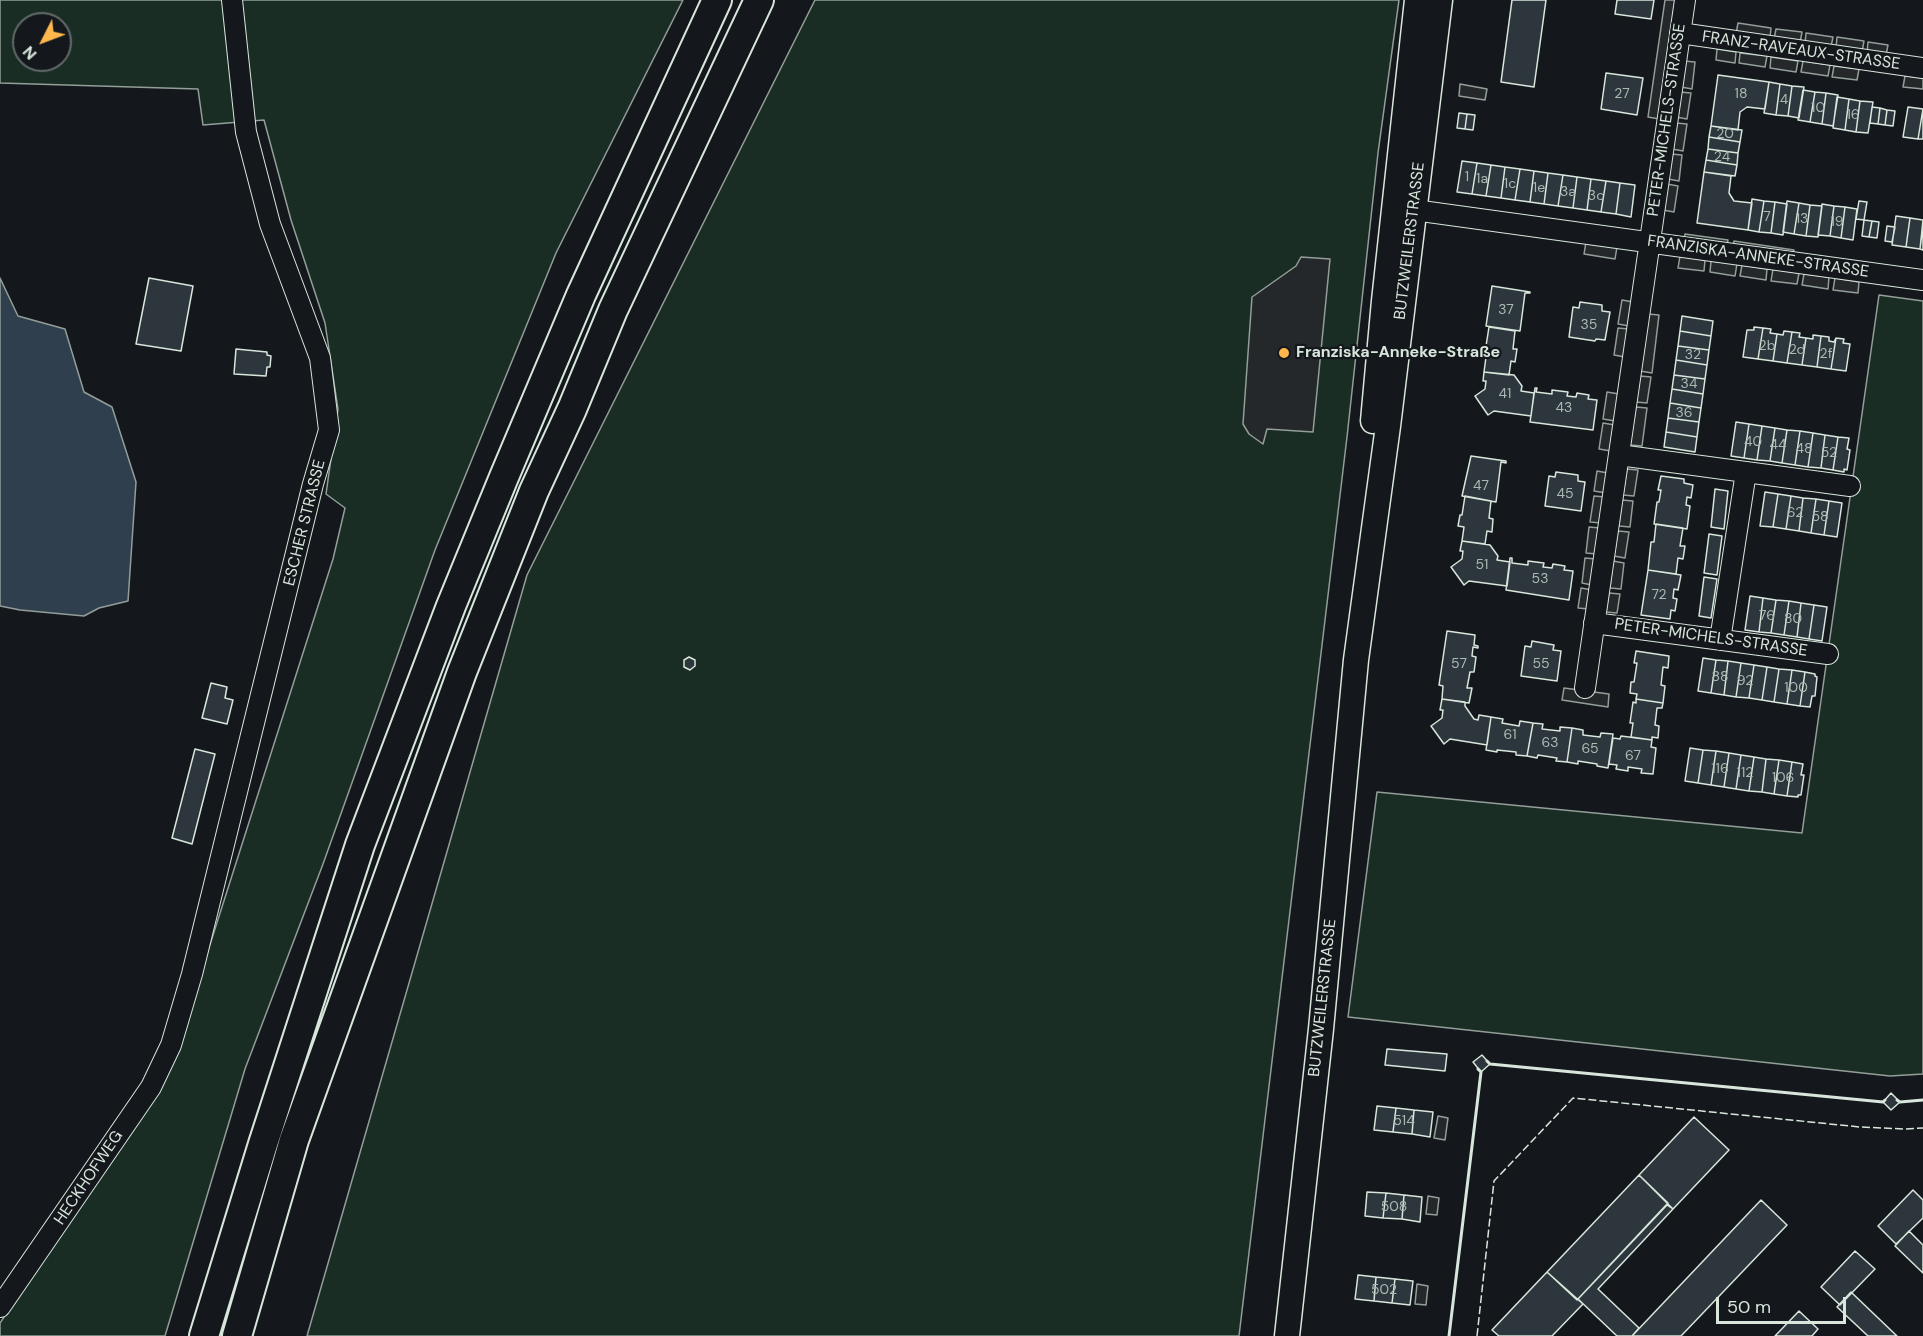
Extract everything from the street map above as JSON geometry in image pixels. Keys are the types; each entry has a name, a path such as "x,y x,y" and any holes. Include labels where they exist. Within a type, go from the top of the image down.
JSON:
{"highway":[{"path":"204,1336 262,1144 357,856 451,606 581,295 717,0"},
{"path":"237,1336 294,1140 466,661 534,491 613,310 759,0"}],"main road":[{"name":"BUTZWEILERSTRASSE","path":"1356,660 1361,551 1383,312 1417,0"},
{"name":"BUTZWEILERSTRASSE","path":"1287,1336 1321,1029 1356,660 1389,416 1440,0"}],"street":[{"name":"ESCHER STRASSE","path":"171,1045 192,974 313,484 329,430 320,358 270,224 246,132 232,0"},
{"name":"PETER-MICHELS-STRASSE","path":"1585,688 1685,0"},
{"name":"FRANZ-RAVEAUX-STRASSE","path":"1680,33 1923,68"},
{"name":"FRANZISKA-ANNEKE-STRASSE","path":"1414,210 1923,280"},
{"path":"1619,454 1850,486"},
{"path":"1720,640 1746,472"},
{"name":"PETER-MICHELS-STRASSE","path":"1594,622 1828,654"},
{"name":"HECKHOFWEG","path":"0,1307 151,1087 171,1045"}],"green space":[{"path":"0,0 683,0 556,253 435,550 323,864 245,1069 165,1336 0,1336 0,1323 157,1093 177,1048 333,559 345,508 326,494 338,409 325,323 291,220 264,120 203,125 198,89 0,83"},
{"path":"815,0 1399,0 1378,153 1347,437 1239,1336 307,1336 527,575"},
{"path":"1879,295 1923,301 1923,1074 1890,1076 1348,1017 1377,792 1802,833"}],"shaded area":[{"path":"1665,0 1676,0 1659,119 1648,117"},
{"path":"1738,23 1771,28 1770,38 1736,34"},
{"path":"1776,29 1802,32 1800,43 1774,39"},
{"path":"1806,33 1833,37 1831,47 1805,44"},
{"path":"1837,37 1864,41 1862,52 1836,48"},
{"path":"1868,42 1888,45 1886,55 1867,53"},
{"path":"1717,49 1736,52 1735,63 1716,60"},
{"path":"1740,53 1767,56 1765,67 1739,63"},
{"path":"1771,57 1798,61 1796,72 1770,68"},
{"path":"1684,61 1695,62 1692,89 1681,87"},
{"path":"1803,61 1830,65 1828,76 1801,72"},
{"path":"1834,66 1859,69 1857,80 1832,77"},
{"path":"1905,76 1923,78 1923,89 1903,87"},
{"path":"1460,84 1487,89 1485,100 1459,96"},
{"path":"1680,92 1691,93 1687,119 1676,117"},
{"path":"1676,123 1687,124 1683,151 1672,149"},
{"path":"1671,154 1682,155 1679,181 1668,179"},
{"path":"1667,184 1678,186 1674,212 1663,210"},
{"path":"1685,234 1728,240 1727,245 1684,239"},
{"path":"1734,241 1794,250 1793,255 1733,246"},
{"path":"1586,242 1617,247 1615,259 1584,254"},
{"path":"1680,256 1705,260 1704,271 1678,268"},
{"name":"Franziska-Anneke-Straße","path":"1301,257 1330,259 1313,432 1267,429 1263,444 1249,434 1243,424 1252,297 1296,266"},
{"path":"1711,261 1737,264 1735,276 1710,272"},
{"path":"1742,265 1767,269 1766,280 1740,276"},
{"path":"1773,269 1799,273 1797,284 1771,281"},
{"path":"1804,274 1829,277 1828,289 1802,285"},
{"path":"1835,278 1859,282 1858,293 1833,290"},
{"path":"1622,300 1633,302 1629,326 1618,324"},
{"path":"1648,314 1659,315 1652,373 1640,371"},
{"path":"1618,328 1629,329 1625,357 1614,355"},
{"path":"1640,376 1651,377 1647,403 1636,402"},
{"path":"1607,392 1619,394 1615,421 1603,419"},
{"path":"1636,407 1647,408 1642,446 1630,445"},
{"path":"1603,423 1615,425 1611,451 1599,449"},
{"path":"1627,469 1638,470 1634,496 1623,495"},
{"path":"1597,471 1608,473 1606,493 1594,491"},
{"path":"1594,496 1605,497 1601,523 1590,522"},
{"path":"1622,500 1633,501 1630,527 1619,526"},
{"path":"1589,527 1600,528 1597,554 1586,553"},
{"path":"1618,531 1629,532 1625,558 1614,556"},
{"path":"1585,558 1596,559 1592,585 1582,583"},
{"path":"1613,561 1624,563 1621,589 1610,588"},
{"path":"1581,588 1592,590 1589,609 1578,608"},
{"path":"1609,593 1620,594 1617,613 1606,612"},
{"path":"1564,688 1609,694 1608,707 1562,700"},
{"path":"1438,1116 1448,1118 1445,1140 1434,1138"},
{"path":"1428,1196 1439,1198 1437,1215 1426,1214"},
{"path":"1417,1284 1428,1286 1426,1305 1415,1304"}],"water":[{"path":"0,278 18,316 65,329 84,392 112,407 136,482 128,601 99,608 84,616 0,606"}],"building":[{"path":"1512,0 1546,0 1534,87 1501,82"},
{"path":"1617,0 1654,0 1651,19 1615,14"},
{"path":"1606,73 1643,78 1637,115 1601,109"},
{"path":"1718,75 1769,82 1765,109 1747,107 1740,112 1738,130 1711,126"},
{"path":"1769,82 1780,84 1776,115 1764,113"},
{"path":"1780,84 1792,86 1788,116 1776,115"},
{"path":"1792,86 1804,87 1799,118 1788,116"},
{"path":"1803,90 1815,92 1810,122 1798,120"},
{"path":"1815,92 1826,93 1822,124 1810,122"},
{"path":"1826,93 1838,95 1833,126 1822,124"},
{"path":"1837,97 1849,99 1845,130 1833,128"},
{"path":"1849,99 1860,101 1856,132 1845,130"},
{"path":"1860,101 1873,102 1868,133 1856,132"},
{"path":"1872,107 1880,108 1878,124 1870,123"},
{"path":"1908,107 1923,109 1918,139 1903,137"},
{"path":"1880,108 1887,110 1885,125 1878,124"},
{"path":"1923,109 1923,139 1918,139"},
{"path":"1887,110 1895,111 1893,126 1885,125"},
{"path":"1459,113 1467,114 1465,129 1457,128"},
{"path":"1467,114 1475,115 1473,130 1465,129"},
{"path":"1711,126 1742,130 1740,142 1709,137"},
{"path":"1709,137 1740,142 1738,153 1708,149"},
{"path":"1708,149 1738,153 1737,165 1706,160"},
{"path":"1706,160 1737,165 1735,176 1704,172"},
{"path":"1462,161 1477,163 1472,194 1457,192"},
{"path":"1477,163 1491,165 1486,196 1472,194"},
{"path":"1491,165 1505,167 1501,198 1486,196"},
{"path":"1505,167 1520,169 1515,200 1501,198"},
{"path":"1520,169 1534,171 1530,202 1515,200"},
{"path":"1534,171 1548,173 1544,204 1530,202"},
{"path":"1704,172 1731,176 1729,193 1734,201 1752,203 1748,230 1697,223"},
{"path":"1548,173 1563,175 1558,206 1544,204"},
{"path":"1563,175 1577,177 1573,208 1558,206"},
{"path":"1577,177 1591,179 1587,210 1573,208"},
{"path":"1591,179 1606,181 1601,212 1587,210"},
{"path":"1606,181 1620,183 1616,214 1601,212"},
{"path":"1620,183 1635,185 1631,217 1616,214"},
{"path":"1752,199 1764,201 1759,232 1748,230"},
{"path":"1764,201 1775,202 1771,233 1759,232"},
{"path":"1787,201 1799,203 1794,234 1783,232"},
{"path":"1859,201 1867,202 1864,220 1856,219"},
{"path":"1775,202 1787,204 1783,235 1771,233"},
{"path":"1799,203 1810,205 1806,236 1794,234"},
{"path":"1822,204 1834,206 1830,236 1818,235"},
{"path":"1810,205 1822,206 1818,237 1806,236"},
{"path":"1834,206 1845,207 1841,238 1830,236"},
{"path":"1845,207 1857,209 1853,240 1841,238"},
{"path":"1896,216 1910,218 1906,247 1892,245"},
{"path":"1910,218 1923,220 1920,249 1906,247"},
{"path":"1864,220 1872,221 1869,237 1862,236"},
{"path":"1872,221 1879,222 1877,238 1869,237"},
{"path":"1887,226 1895,227 1892,242 1885,241"},
{"path":"1923,226 1923,250 1920,249"},
{"path":"149,278 193,286 181,351 136,344"},
{"path":"1492,286 1530,292 1525,293 1520,331 1486,326"},
{"path":"1580,302 1602,305 1602,311 1610,312 1605,340 1596,339 1595,341 1569,337 1573,307 1579,308"},
{"path":"1682,316 1713,321 1711,336 1680,331"},
{"path":"1489,327 1515,331 1513,349 1517,349 1515,362 1511,361 1509,375 1484,372 1486,357 1482,357"},
{"path":"1754,327 1763,328 1758,359 1743,357 1747,330 1754,330"},
{"path":"1763,328 1771,329 1770,333 1777,334 1773,361 1758,359"},
{"path":"1680,331 1711,336 1709,350 1678,346"},
{"path":"1784,331 1792,332 1787,363 1773,361 1777,334 1783,335"},
{"path":"1792,332 1800,333 1799,337 1806,338 1802,365 1787,363"},
{"path":"1813,335 1821,336 1817,367 1802,365 1806,338 1813,339"},
{"path":"1821,336 1829,337 1829,341 1834,342 1836,338 1831,369 1817,367"},
{"path":"1836,338 1844,339 1843,343 1850,344 1846,371 1831,369"},
{"path":"1678,346 1709,350 1707,365 1676,360"},
{"path":"236,349 267,352 267,355 271,356 266,376 234,374"},
{"path":"1676,360 1707,365 1705,379 1674,375"},
{"path":"1484,372 1514,375 1522,386 1521,391 1534,393 1531,416 1494,411 1488,415 1475,396 1485,389"},
{"path":"1674,375 1705,379 1703,394 1672,389"},
{"path":"1535,388 1537,388 1536,392 1552,394 1552,390 1568,392 1567,396 1576,397 1577,393 1589,395 1588,399 1597,400 1593,430 1530,422"},
{"path":"1672,389 1703,394 1701,408 1670,403"},
{"path":"1670,403 1701,408 1699,422 1668,418"},
{"path":"1668,418 1699,422 1697,437 1666,432"},
{"path":"1736,422 1749,424 1744,458 1731,456"},
{"path":"1749,424 1762,426 1757,460 1744,458"},
{"path":"1762,426 1775,428 1770,461 1757,460"},
{"path":"1775,428 1787,430 1782,463 1770,461"},
{"path":"1787,430 1800,431 1795,465 1782,463"},
{"path":"1800,431 1813,433 1808,467 1795,465"},
{"path":"1666,432 1697,437 1695,452 1664,447"},
{"path":"1813,433 1825,435 1821,468 1808,467"},
{"path":"1825,435 1838,437 1833,470 1821,468"},
{"path":"1838,437 1849,438 1847,449 1850,450 1847,470 1844,469 1844,472 1833,470"},
{"path":"1471,456 1506,461 1506,463 1501,462 1496,502 1462,496"},
{"path":"1556,472 1578,475 1578,481 1585,482 1581,511 1545,506 1549,476 1555,477"},
{"path":"1661,476 1684,479 1684,483 1693,485 1691,498 1687,497 1686,505 1690,506 1687,529 1654,524 1661,490 1658,490"},
{"path":"1715,489 1728,491 1724,529 1711,527"},
{"path":"1765,492 1778,494 1773,527 1760,526"},
{"path":"1778,494 1791,496 1786,529 1773,527"},
{"path":"1465,496 1491,501 1489,518 1493,519 1492,532 1487,531 1485,544 1462,541 1464,527 1458,526"},
{"path":"1791,496 1803,498 1799,531 1786,529"},
{"path":"1803,498 1816,499 1811,533 1799,531"},
{"path":"1816,499 1829,501 1824,535 1811,533"},
{"path":"1829,501 1842,503 1837,537 1824,535"},
{"path":"1656,524 1683,528 1680,546 1685,546 1683,559 1678,558 1676,574 1648,570 1651,542 1654,542"},
{"path":"1709,534 1722,536 1717,575 1704,573"},
{"path":"1462,541 1490,545 1498,556 1497,560 1510,562 1507,586 1469,581 1464,585 1451,567 1462,559 1463,551 1460,551"},
{"path":"1510,558 1512,558 1512,563 1528,565 1528,561 1544,563 1543,567 1552,568 1553,564 1565,566 1564,570 1573,571 1569,600 1506,590"},
{"path":"1648,570 1681,575 1678,590 1674,589 1673,598 1677,599 1675,611 1671,610 1670,619 1641,615"},
{"path":"1704,577 1717,579 1711,618 1699,616"},
{"path":"1750,596 1763,598 1759,632 1745,630"},
{"path":"1763,598 1776,600 1771,633 1759,632"},
{"path":"1776,600 1789,601 1784,635 1771,633"},
{"path":"1789,601 1801,603 1797,637 1784,635"},
{"path":"1801,603 1814,605 1809,639 1797,637"},
{"path":"1814,605 1827,607 1822,641 1809,639"},
{"path":"1447,631 1475,635 1474,645 1478,648 1473,647 1472,656 1476,657 1474,672 1470,672 1467,688 1472,688 1469,703 1442,699 1443,686 1439,685"},
{"path":"1532,641 1554,645 1553,650 1561,651 1557,681 1521,676 1525,646 1531,647"},
{"path":"1636,651 1669,656 1668,668 1663,667 1661,685 1665,686 1663,703 1636,699 1637,694 1630,693 1637,663 1634,663"},
{"path":"689,657 695,660 695,666 690,670 684,667 684,660"},
{"path":"1703,658 1716,660 1711,693 1698,691"},
{"path":"1716,660 1728,661 1724,695 1711,693"},
{"path":"1728,661 1741,663 1736,697 1724,695"},
{"path":"1741,663 1754,665 1749,698 1736,697"},
{"path":"1754,665 1767,667 1762,700 1749,698"},
{"path":"1767,667 1779,669 1774,702 1762,700"},
{"path":"1779,669 1792,670 1787,704 1774,702"},
{"path":"1792,670 1805,672 1800,706 1787,704"},
{"path":"1805,672 1815,674 1817,677 1815,696 1812,696 1810,707 1800,706"},
{"path":"211,683 227,687 225,698 233,700 227,724 202,718"},
{"path":"1442,699 1465,702 1465,706 1474,719 1478,720 1479,715 1491,717 1487,745 1450,739 1444,744 1431,726 1442,718 1443,710 1440,710"},
{"path":"1636,699 1663,703 1662,708 1657,708 1655,725 1659,726 1658,738 1652,737 1652,740 1631,737 1633,723 1630,723 1633,702 1636,703"},
{"path":"1491,717 1503,719 1502,723 1519,726 1520,721 1533,723 1527,756 1516,755 1516,752 1486,750"},
{"path":"1533,723 1543,724 1542,729 1560,731 1560,727 1572,728 1567,762 1538,755 1537,758 1527,756"},
{"path":"1572,728 1583,730 1583,735 1600,737 1601,733 1613,734 1608,768 1578,761 1578,764 1567,762"},
{"path":"1621,736 1652,740 1651,747 1656,748 1653,774 1641,773 1642,769 1628,767 1628,771 1616,769 1617,765 1609,764 1613,738 1620,739"},
{"path":"1690,748 1703,750 1698,783 1685,781"},
{"path":"195,749 215,754 192,844 172,838"},
{"path":"1703,750 1716,751 1711,785 1698,783"},
{"path":"1716,751 1729,753 1724,787 1711,785"},
{"path":"1729,753 1741,755 1736,789 1724,787"},
{"path":"1741,755 1754,757 1749,791 1736,789"},
{"path":"1754,757 1766,759 1762,792 1749,791"},
{"path":"1766,759 1779,760 1774,794 1762,792"},
{"path":"1779,760 1792,762 1787,796 1774,794"},
{"path":"1792,762 1803,764 1801,795 1798,797 1787,796"},
{"path":"1387,1049 1447,1054 1445,1071 1385,1065"},
{"path":"1482,1055 1490,1064 1481,1072 1473,1062"},
{"path":"1891,1093 1900,1102 1891,1110 1883,1102"},
{"path":"1377,1106 1396,1108 1393,1132 1374,1130"},
{"path":"1396,1108 1414,1110 1412,1134 1393,1132"},
{"path":"1414,1110 1433,1112 1430,1137 1412,1134"},
{"path":"1694,1117 1729,1150 1673,1209 1639,1175"},
{"path":"1639,1175 1668,1203 1577,1300 1547,1272"},
{"path":"1913,1190 1923,1200 1923,1218 1896,1244 1878,1226"},
{"path":"1367,1192 1386,1193 1383,1218 1365,1216"},
{"path":"1386,1193 1404,1195 1402,1219 1383,1218"},
{"path":"1404,1195 1422,1197 1420,1222 1402,1219"},
{"path":"1761,1200 1787,1225 1681,1336 1632,1336"},
{"path":"1667,1205 1673,1209 1598,1289 1639,1328 1632,1336 1617,1336 1578,1299"},
{"path":"1909,1231 1923,1245 1923,1273 1895,1246"},
{"path":"1855,1251 1875,1269 1840,1305 1821,1287"},
{"path":"1547,1272 1583,1304 1552,1336 1499,1336 1492,1330"},
{"path":"1358,1275 1376,1277 1374,1301 1355,1299"},
{"path":"1376,1277 1395,1279 1392,1303 1374,1301"},
{"path":"1395,1279 1413,1281 1410,1305 1392,1303"},
{"path":"1851,1292 1897,1336 1868,1336 1837,1307"},
{"path":"1799,1311 1818,1329 1812,1336 1775,1336"}],"fence":[{"path":"1477,1336 1494,1181 1573,1098 1860,1127 1923,1128"}],"wall":[{"path":"1487,1061 1490,1064 1883,1102 1885,1100"},
{"path":"1449,1336 1481,1072 1478,1069"},
{"path":"1897,1100 1900,1102 1923,1100"}],"place":[{"name":"Franziska-Anneke-Straße","path":"1284,353"}]}
